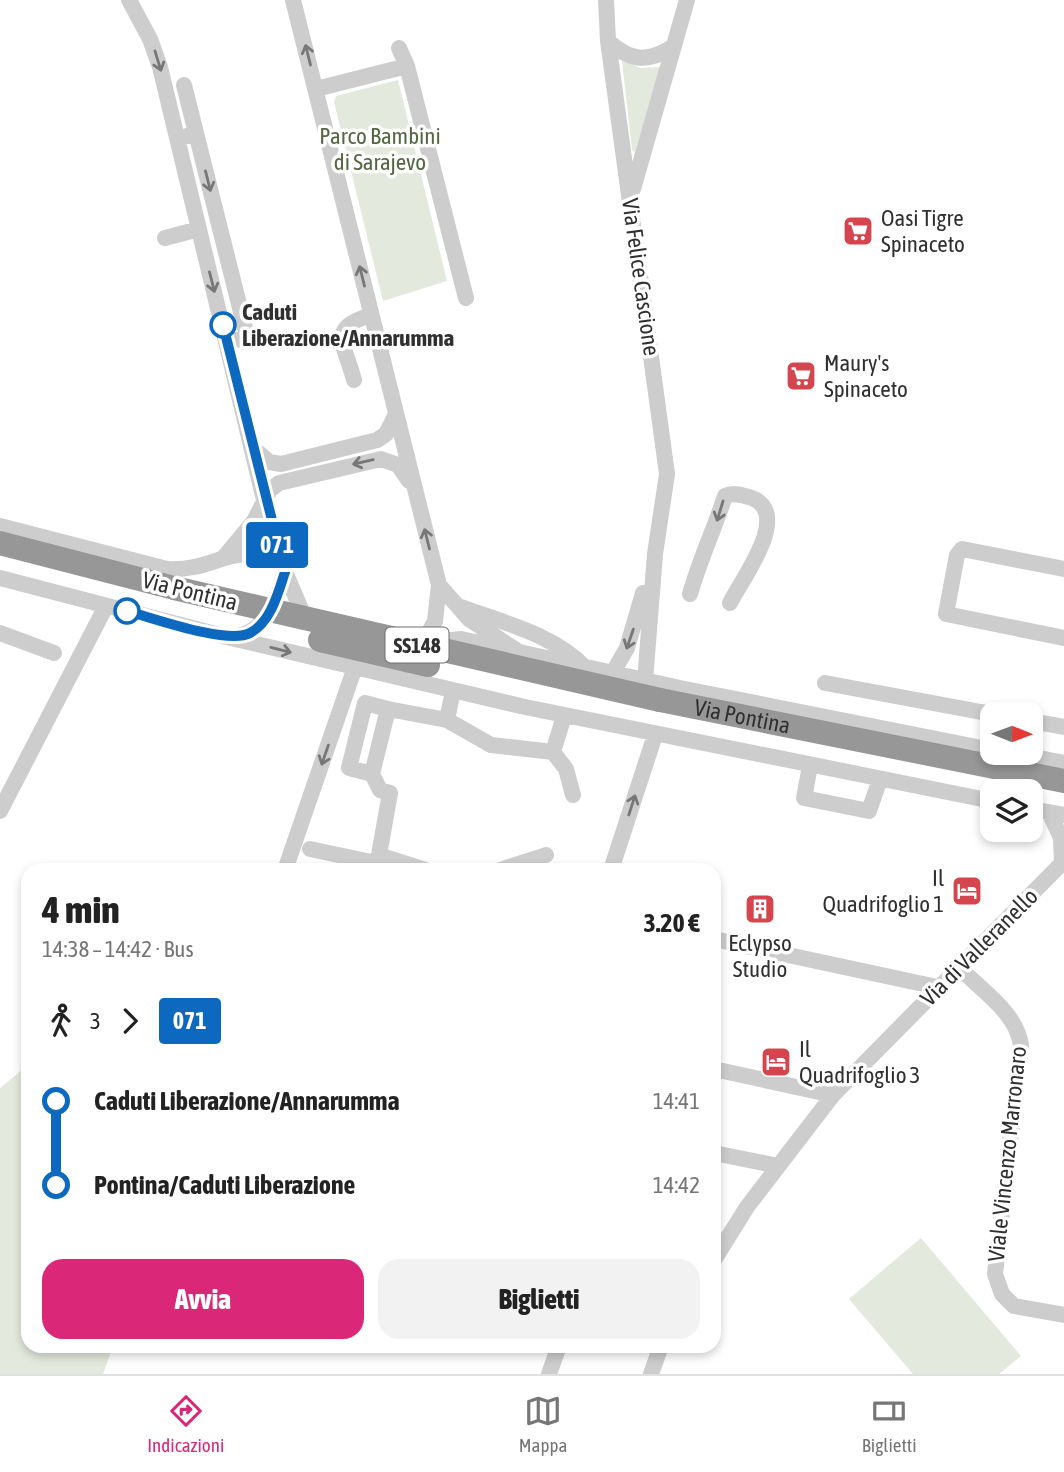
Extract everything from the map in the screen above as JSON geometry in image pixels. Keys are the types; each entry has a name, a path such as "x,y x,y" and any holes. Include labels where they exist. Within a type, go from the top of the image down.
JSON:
{"highway":[{"name":"Via Pontina","path":"0,543 172,596"},
{"name":"Via Pontina","path":"0,559 980,780"},
{"name":"Via Pontina","path":"654,708 1064,781"},
{"name":"Via Pontina","path":"1043,799 1059,808"}],"street":[{"path":"129,0 155,50 264,500 284,570 308,625 331,662"},
{"path":"293,0 439,585 435,621 402,669 391,676"},
{"name":"Via Felice Cascione","path":"606,0 608,41 667,474 655,554 630,639 612,674"},
{"path":"631,198 687,0"},
{"path":"608,41 625,55 637,59 655,57 674,46"},
{"path":"399,48 407,66 466,298"},
{"path":"316,89 407,66"},
{"path":"184,85 246,332 243,338 227,342"},
{"path":"178,139 196,133"},
{"path":"165,238 199,229"},
{"path":"354,380 342,335 344,327 351,321 371,315"},
{"path":"253,448 273,463 303,459 377,440 386,434 396,414"},
{"path":"264,500 279,483 374,459 398,465 415,492"},
{"path":"690,594 703,550 711,541 725,496 732,493 755,499 764,507 770,521 765,540 758,548 730,603"},
{"name":"Via Pontina","path":"224,557 249,527 264,500"},
{"name":"Via Pontina","path":"0,526 167,569 196,568 224,557 252,552 284,570"},
{"path":"1064,569 961,549 957,555 946,614 1064,638"},
{"name":"Via Felice Cascione","path":"613,863 654,708 655,554"},
{"path":"232,638 251,633 264,620 276,600 284,570"},
{"name":"Via Pontina","path":"0,578 232,638 564,716 654,708 980,749"},
{"name":"Via Pontina","path":"439,585 481,629 519,652"},
{"path":"456,605 546,638 572,654 586,668"},
{"path":"0,811 106,606"},
{"path":"0,633 54,653"},
{"name":"Via Pontina","path":"417,650 451,638 612,674 654,708 810,766 980,799"},
{"path":"417,650 413,670 422,683"},
{"path":"287,863 355,667"},
{"path":"825,683 980,712"},
{"path":"447,720 453,691"},
{"path":"372,774 349,768 365,703 447,720 491,745 553,752 566,769 573,795"},
{"path":"310,849 376,863 390,793 380,790 372,774 388,709"},
{"path":"553,752 564,716"},
{"path":"338,717 360,724"},
{"path":"1043,723 1064,727"},
{"path":"1043,759 1064,763"},
{"path":"810,766 804,798 869,811 880,779"},
{"name":"Via di Valleranello","path":"721,1250 779,1166 833,1095 1063,862 1059,808"},
{"path":"379,855 404,863"},
{"path":"521,863 546,855"},
{"path":"721,941 937,987"},
{"name":"Viale Vincenzo Marronaro","path":"960,968 1010,1018 1018,1030 1021,1045 997,1245 996,1281 1002,1294 1014,1306 1064,1315"},
{"path":"721,1071 833,1095"},
{"path":"721,1154 779,1166"},
{"path":"549,1374 556,1353"},
{"path":"651,1374 658,1353"}],"green space":[{"path":"622,61 641,68 661,67 635,152 632,150"},
{"name":"Parco Bambini di Sarajevo","path":"398,80 447,281 383,301 334,102 336,96"},
{"path":"21,1071 21,1353 110,1353 103,1374 0,1374 0,1088"},
{"path":"921,1238 1021,1356 999,1374 913,1374 849,1299"}],"bus line":[{"name":"071","path":"127,611 232,638 256,629 268,615 279,592 285,572 264,500 223,325"}],"place":[{"name":"Oasi Tigre Spinaceto","path":"858,231"},
{"name":"Caduti Liberazione/Annarumma","path":"223,325"},
{"name":"Maury's Spinaceto","path":"801,376"},
{"name":"Il Quadrifoglio 1","path":"967,891"},
{"name":"Eclypso Studio","path":"760,909"},
{"name":"Il Quadrifoglio 3","path":"776,1062"}]}
